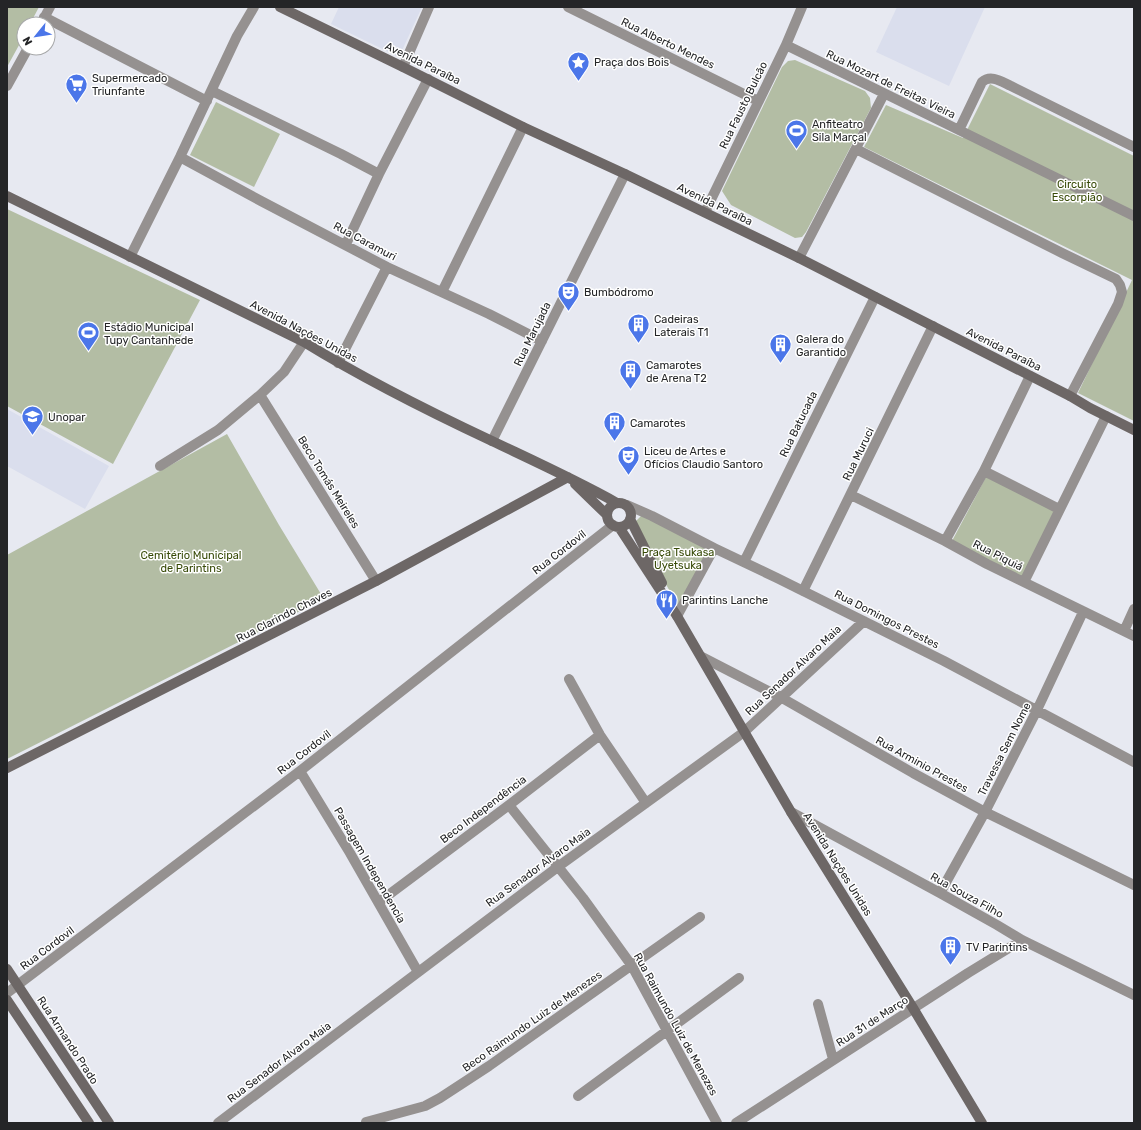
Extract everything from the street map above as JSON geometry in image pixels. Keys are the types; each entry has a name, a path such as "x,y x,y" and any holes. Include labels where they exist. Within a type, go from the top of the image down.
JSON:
{"street":[{"path":"44,16 50,7"},
{"path":"130,257 238,36 254,7"},
{"name":"Avenida Paraíba","path":"280,7 523,127 625,174 799,258 1134,430"},
{"path":"403,67 429,7"},
{"name":"Rua Alberto Mendes","path":"568,7 758,101"},
{"name":"Rua Fausto Bulcão","path":"705,212 786,45 802,7"},
{"path":"56,27 207,101"},
{"name":"Rua Mozart de Freitas Vieira","path":"786,45 958,130 982,82 991,79 1011,86 1134,147"},
{"path":"7,86 24,56"},
{"path":"346,244 379,174 428,79"},
{"path":"212,91 379,174"},
{"path":"799,258 884,94"},
{"path":"442,292 523,127"},
{"path":"958,130 1134,216"},
{"path":"856,150 1116,279 1122,292 1118,304 1070,396"},
{"name":"Rua Caramuri","path":"180,157 260,201 346,244 387,267 542,341"},
{"name":"Rua Marujada","path":"492,441 625,174"},
{"name":"Avenida Nações Unidas","path":"7,196 304,342 338,363 422,407 622,504 631,511 630,519 677,616"},
{"path":"338,363 387,267"},
{"name":"Rua Batucada","path":"744,562 875,297"},
{"name":"Rua Muruci","path":"803,591 933,326"},
{"path":"160,466 218,430 260,395 284,372 304,342"},
{"path":"945,541 984,471 1030,376"},
{"name":"Beco Tomás Meireles","path":"260,395 376,581"},
{"path":"1024,582 1106,416"},
{"path":"984,471 1059,509"},
{"name":"Avenida Nações Unidas","path":"568,477 607,515 608,521 616,526 677,616 790,812 913,1008 982,1123"},
{"name":"Rua Clarindo Chaves","path":"7,768 376,581 568,477"},
{"name":"Rua Piquiá","path":"851,495 945,541 987,564 1083,612 1134,636"},
{"path":"607,515 610,506 622,504"},
{"name":"Rua Domingos Prestes","path":"622,504 652,516 864,621 1134,762"},
{"path":"616,526 626,524 630,519"},
{"name":"Rua Cordovil","path":"7,993 300,771 616,526"},
{"path":"677,616 714,548"},
{"path":"1124,631 1134,609"},
{"name":"Travessa Sem Nome","path":"940,893 985,812 1037,710 1083,612"},
{"name":"Rua Senador Alvaro Maia","path":"218,1123 559,866 744,732 864,621"},
{"name":"Rua Arminio Prestes","path":"702,657 782,698 913,773 985,812 1134,885"},
{"path":"569,679 600,735 646,803"},
{"name":"Beco Independência","path":"378,902 509,805 600,735"},
{"name":"Passagem Independencia","path":"300,771 418,972"},
{"name":"Rua Raimundo Luiz de Menezes","path":"509,805 559,866 632,966 717,1123"},
{"name":"Rua Souza Filho","path":"790,812 940,893 1022,940 1134,995"},
{"name":"Beco Raimundo Luiz de Menezes","path":"366,1122 425,1106 440,1098 489,1066 700,917"},
{"name":"Rua 31 de Março","path":"736,1123 913,1008 1022,940"},
{"name":"Rua Armando Prado","path":"7,969 109,1123"},
{"path":"578,1096 739,978"},
{"path":"7,1000 89,1123"},
{"path":"818,1004 833,1060"}],"shaded area":[{"path":"339,7 422,7 399,57 331,24"},
{"path":"897,7 985,7 949,86 876,52"},
{"name":"Unopar","path":"7,409 109,466 85,509 7,466"}],"green space":[{"path":"7,7 39,7 34,16 16,16 16,51 7,67"},
{"name":"Anfiteatro Sila Marçal","path":"795,60 865,91 870,98 871,108 806,232 802,237 795,238 731,205 722,191 782,67 788,61"},
{"name":"Circuito Escorpião","path":"990,84 1134,156 1134,421 1078,393 1132,280 864,147 886,105 963,138"},
{"path":"216,102 280,134 254,187 190,155"},
{"name":"Estádio Municipal Tupy Cantanhede","path":"7,209 200,300 113,464 7,406"},
{"name":"Cemitério Municipal de Parintins","path":"227,434 279,525 324,599 7,759 7,555"},
{"path":"986,477 1056,510 1022,577 952,541"},
{"name":"Praça Tsukasa Uyetsuka","path":"642,515 710,549 678,607 636,527 636,521"}],"place":[{"name":"Praça dos Bois","path":"578,82"},
{"name":"Supermercado Triunfante","path":"76,104"},
{"name":"Anfiteatro Sila Marçal","path":"796,150"},
{"name":"Bumbódromo","path":"568,312"},
{"name":"Cadeiras Laterais T1","path":"638,344"},
{"name":"Estádio Municipal Tupy Cantanhede","path":"89,352"},
{"name":"Galera do Garantido","path":"780,364"},
{"name":"Camarotes de Arena T2","path":"631,390"},
{"name":"Unopar","path":"32,436"},
{"name":"Camarotes","path":"614,442"},
{"name":"Liceu de Artes e Ofícios Claudio Santoro","path":"629,476"},
{"name":"Parintins Lanche","path":"667,620"},
{"name":"TV Parintins","path":"951,966"}]}
